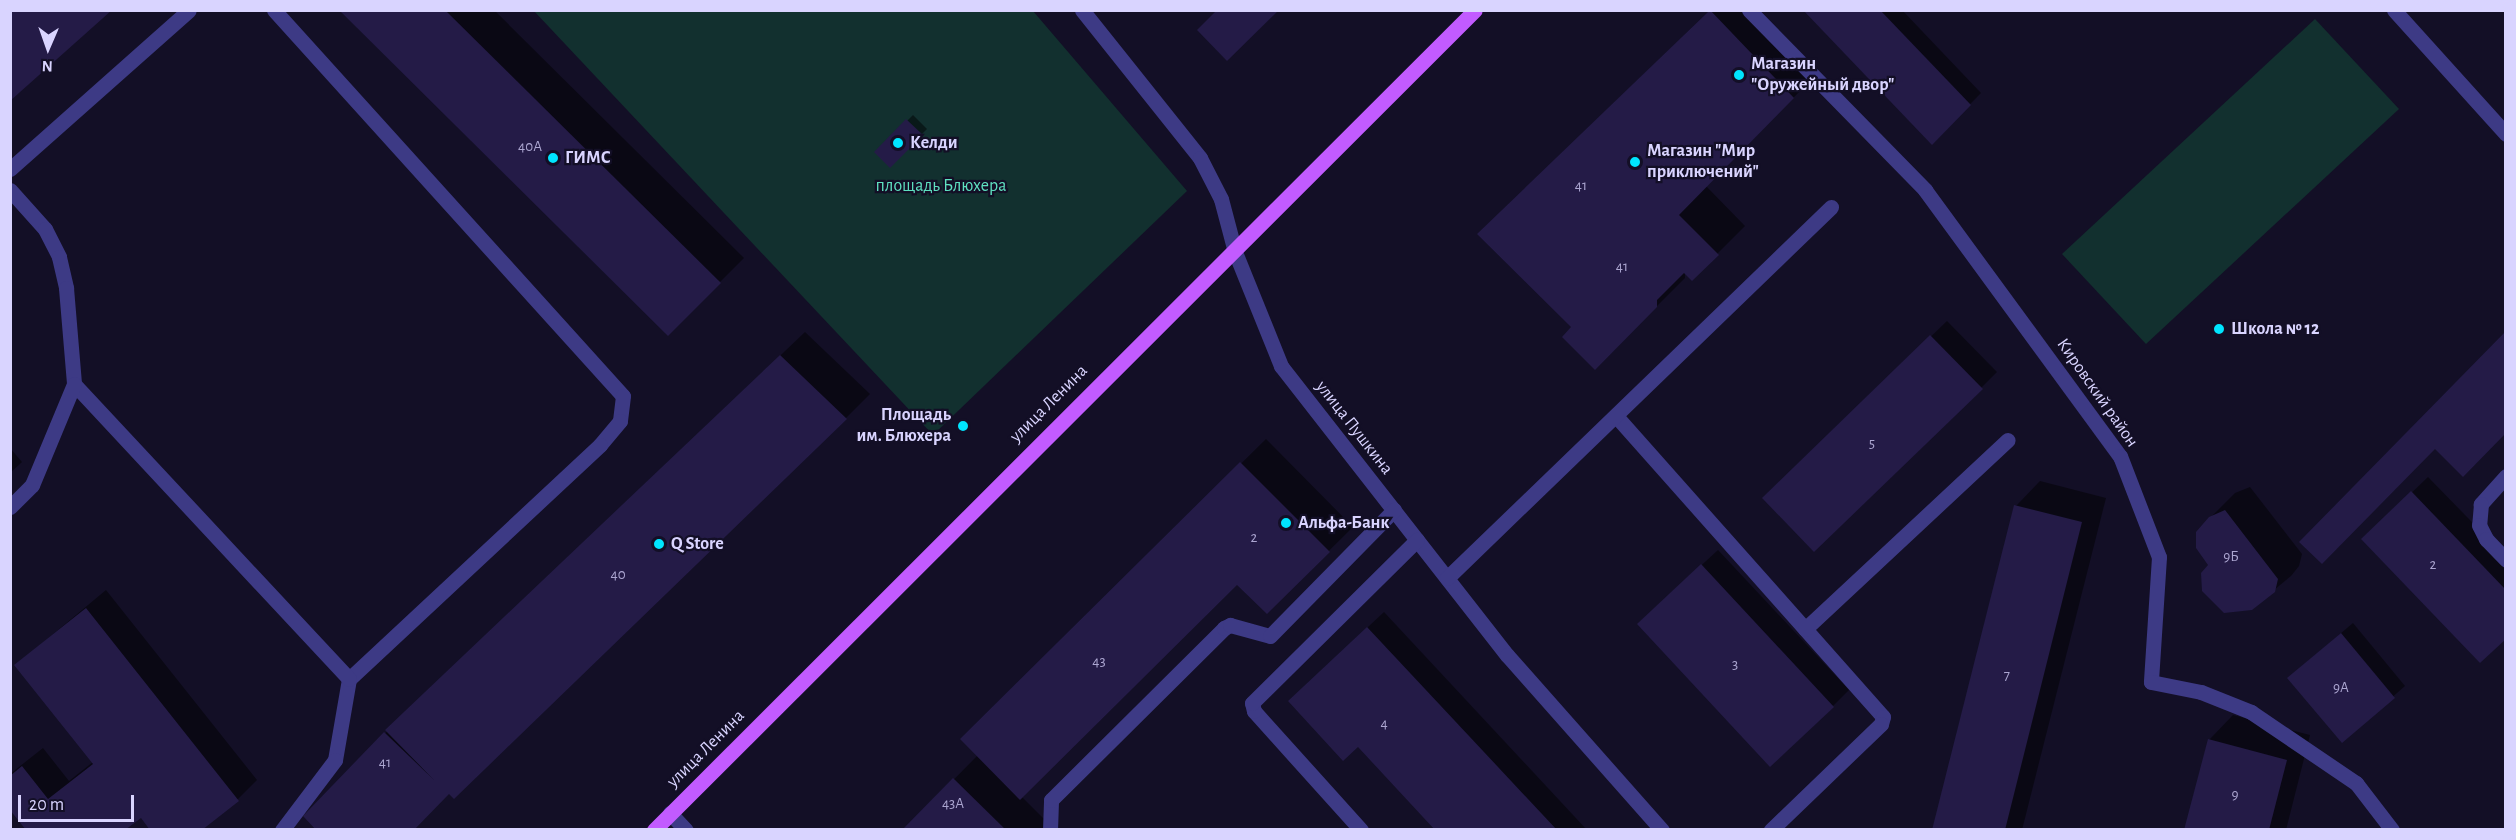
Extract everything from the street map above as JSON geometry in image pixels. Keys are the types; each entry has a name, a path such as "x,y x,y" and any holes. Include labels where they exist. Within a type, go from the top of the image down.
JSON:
{"main road":[{"name":"улица Ленина","path":"654,830 1149,332 1235,252 1475,10"}],"street":[{"path":"10,169 189,10"},
{"path":"274,10 623,396 620,421 600,445 350,679 335,760 282,830"},
{"name":"Кировский район","path":"1749,10 1924,190 2120,456 2159,557 2151,682 2201,692 2251,712 2356,783 2392,830"},
{"path":"2394,10 2505,134"},
{"name":"улица Пушкина","path":"1091,14 1200,158 1221,199 1235,252 1281,366 1507,655 1662,830"},
{"path":"10,190 45,229 59,257 66,288 74,384 32,485 10,507"},
{"path":"1447,578 1831,207"},
{"path":"74,384 350,679"},
{"path":"1616,416 1881,714 1883,721 1771,830"},
{"path":"1805,629 2008,440"},
{"path":"2505,476 2481,504 2479,525 2486,539 2505,560"},
{"path":"1050,830 1051,800 1224,628 1230,625 1270,636 1394,510"},
{"path":"1361,830 1254,711 1252,703 1417,540"},
{"path":"670,813 686,830"}],"green space":[{"name":"площадь Блюхера","path":"534,11 1033,11 1187,191 933,435"},
{"path":"2315,19 2399,109 2146,344 2062,254"}],"building":[{"path":"10,10 112,10 10,101"},
{"path":"339,10 445,10 721,283 668,336"},
{"path":"1217,10 1279,10 1227,61 1197,30"},
{"path":"1710,10 1794,98 1679,215 1719,255 1692,281 1684,273 1657,300 1657,307 1595,370 1562,337 1571,327 1477,234"},
{"path":"1803,10 1880,10 1971,105 1932,145"},
{"path":"906,119 923,135 890,168 874,152"},
{"path":"2506,331 2506,433 2463,477 2435,449 2322,564 2299,542"},
{"path":"1930,335 1983,389 1814,552 1762,498"},
{"path":"780,355 847,419 454,799 449,794 414,830 316,830 303,816 384,732 434,780 385,730"},
{"path":"1240,462 1330,552 1267,614 1237,585 1020,800 960,739"},
{"path":"2411,491 2506,590 2506,639 2480,663 2361,539"},
{"path":"2014,505 2082,522 2005,830 1932,830"},
{"path":"2225,510 2278,579 2275,592 2252,610 2224,613 2202,591 2201,573 2208,565 2196,548 2196,532 2209,517"},
{"path":"1701,564 1834,707 1770,767 1637,624"},
{"path":"86,608 239,801 202,830 150,830 141,818 125,830 26,830 10,810 10,776 22,766 48,799 93,764 14,665"},
{"path":"1367,627 1557,830 1435,830 1358,747 1343,761 1288,701"},
{"path":"2341,633 2395,698 2342,743 2287,678"},
{"path":"2208,739 2287,760 2269,830 2184,830"},
{"path":"953,778 1006,830 902,830"}],"place":[{"name":"Магазин \"Оружейный двор\"","path":"1739,75"},
{"name":"Келди","path":"898,143"},
{"name":"ГИМС","path":"553,158"},
{"name":"Магазин \"Мир приключений\"","path":"1635,162"},
{"name":"Школа № 12","path":"2219,329"},
{"name":"Площадь им. Блюхера","path":"963,426"},
{"name":"Альфа-Банк","path":"1286,523"},
{"name":"Q Store","path":"659,544"}]}
